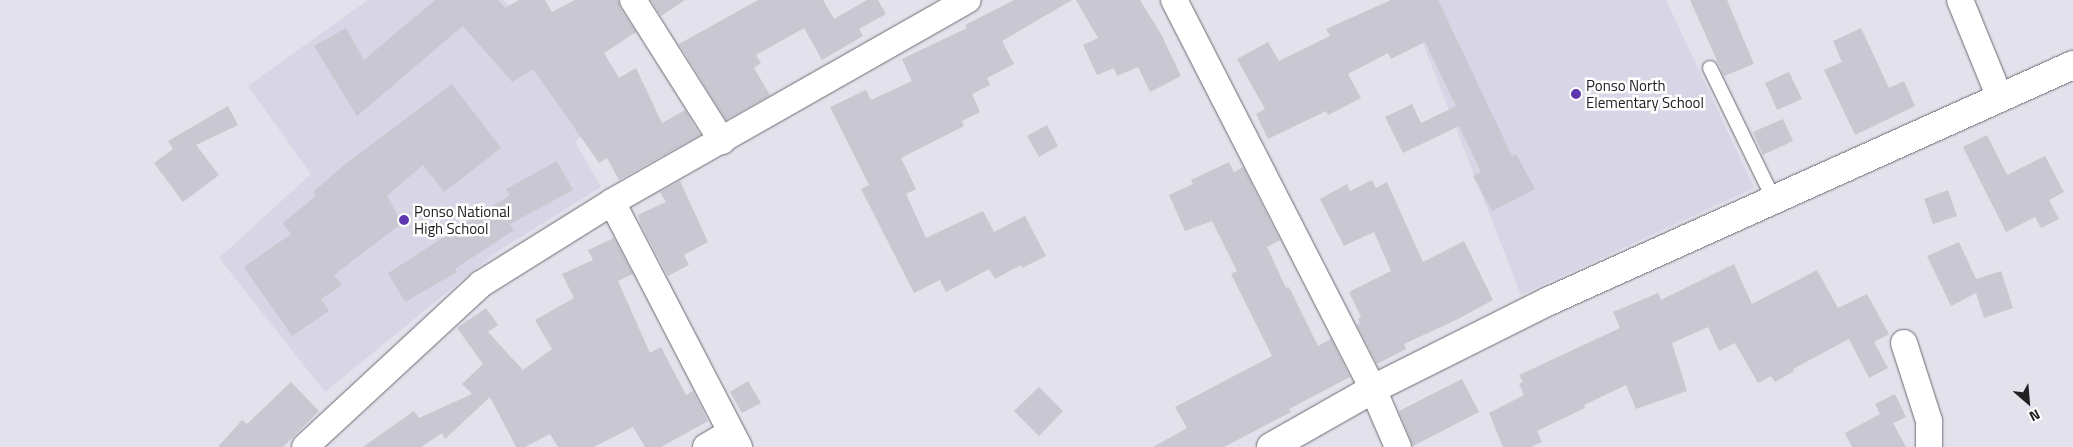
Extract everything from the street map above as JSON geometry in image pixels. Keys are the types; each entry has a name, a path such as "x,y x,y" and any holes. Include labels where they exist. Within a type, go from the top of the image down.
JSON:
{"main road":[{"path":"1271,447 1373,389 1550,302 2073,65"}],"street":[{"path":"633,0 722,141"},
{"path":"305,447 481,284 612,202 968,0"},
{"path":"1174,0 1373,389 1398,447"},
{"path":"1960,0 2000,98"},
{"path":"612,202 735,439 706,447"},
{"path":"1904,343 1929,422 1929,447"}],"lane":[{"path":"1710,68 1774,200"}],"shaded area":[{"name":"Ponso National High School","path":"368,0 504,0 559,64 606,113 575,142 601,187 495,253 325,392 219,258 311,174 248,86"},
{"name":"Ponso North Elementary School","path":"1406,0 1666,0 1754,188 1521,295"}],"building":[{"path":"435,0 498,0 505,8 519,0 545,0 552,12 575,0 618,0 620,8 636,32 604,53 619,78 636,68 662,123 685,110 700,135 619,180 607,158 599,163 533,69 512,82 463,26 357,116 314,46 346,28 364,60"},
{"path":"651,0 685,0 661,16"},
{"path":"758,0 823,0 834,19 867,0 878,0 886,14 859,29 863,36 822,60 804,28 756,55 761,63 754,68 770,95 726,120 679,44"},
{"path":"1014,0 1072,0 1002,41 1014,64 987,78 990,85 972,94 980,112 962,121 964,126 901,158 916,189 906,194 926,238 983,211 994,232 1025,216 1046,256 1022,268 1021,265 995,279 989,269 946,292 940,280 914,293 861,189 869,185 830,107 866,90 871,100 912,81 902,59 967,28 965,25"},
{"path":"1076,0 1140,0 1161,34 1181,76 1150,92 1138,67 1117,76 1114,68 1097,75 1083,45 1098,38"},
{"path":"1391,0 1438,0 1512,156 1516,154 1535,189 1492,211 1473,176 1481,172 1459,126 1403,153 1385,117 1412,104 1421,123 1456,106 1425,42 1391,59 1388,53 1348,74 1361,98 1328,115 1326,111 1268,139 1256,114 1265,109 1237,59 1268,42 1279,61 1330,36 1326,29"},
{"path":"1690,0 1727,0 1754,64 1724,76"},
{"path":"1861,28 1889,88 1904,81 1915,106 1855,135 1824,70 1842,62 1833,41"},
{"path":"1789,72 1802,99 1777,110 1765,83"},
{"path":"452,84 501,148 444,192 423,165 387,196 402,223 334,275 342,285 321,299 329,311 292,336 244,267 291,234 283,223 316,196 313,192 348,162"},
{"path":"228,106 238,125 196,145 219,175 183,202 154,163 173,149 168,141"},
{"path":"1783,119 1793,141 1763,155 1753,132"},
{"path":"1047,125 1058,146 1039,157 1027,136"},
{"path":"1987,135 2007,175 2045,156 2064,192 2049,200 2059,219 2041,228 2035,217 2006,232 1963,147"},
{"path":"557,161 573,190 510,224 514,230 455,269 457,272 405,302 388,273 510,195 506,189"},
{"path":"1229,162 1234,172 1243,167 1280,240 1267,247 1286,288 1289,287 1318,346 1331,339 1350,377 1289,409 1291,412 1224,447 1153,447 1187,428 1175,407 1272,356 1231,274 1237,271 1212,221 1185,231 1169,195 1193,184 1191,180"},
{"path":"1372,180 1376,188 1387,182 1423,262 1464,241 1493,300 1458,319 1404,344 1406,349 1377,364 1357,325 1360,324 1358,319 1361,317 1349,292 1391,271 1374,232 1344,246 1320,199 1347,184 1350,191"},
{"path":"680,181 708,242 684,255 689,265 668,276 641,225 638,215 666,202 660,192"},
{"path":"1948,190 1957,216 1933,224 1924,199"},
{"path":"614,238 633,274 618,281 650,353 661,347 686,395 693,391 708,421 661,447 645,447 633,427 594,447 558,447 550,434 525,447 516,447 490,397 445,439 442,433 421,447 363,447 414,411 419,418 472,394 462,384 483,364 457,328 486,308 498,325 488,332 523,370 552,349 535,320 574,298 562,274 593,260 588,250"},
{"path":"1959,242 1976,279 2001,271 2013,308 1984,318 1976,293 1951,306 1927,256"},
{"path":"1734,264 1752,304 1817,270 1838,308 1867,294 1889,334 1874,342 1888,368 1869,378 1849,339 1793,369 1794,371 1775,382 1771,376 1758,383 1735,343 1719,351 1708,327 1672,343 1687,391 1636,409 1626,385 1584,405 1585,408 1537,431 1542,442 1531,447 1503,447 1489,413 1524,395 1519,384 1523,382 1519,375 1620,328 1613,312 1658,293 1661,300"},
{"path":"1462,379 1479,412 1413,446 1399,411"},
{"path":"748,381 761,403 742,413 730,392"},
{"path":"291,382 319,411 283,447 218,447 242,420 247,424"},
{"path":"1039,387 1063,411 1039,436 1014,411"},
{"path":"1895,394 1906,417 1893,423 1906,447 1852,447 1845,433 1880,414 1875,404"}],"place":[{"name":"Ponso North Elementary School","path":"1576,94"},
{"name":"Ponso National High School","path":"404,220"}]}
